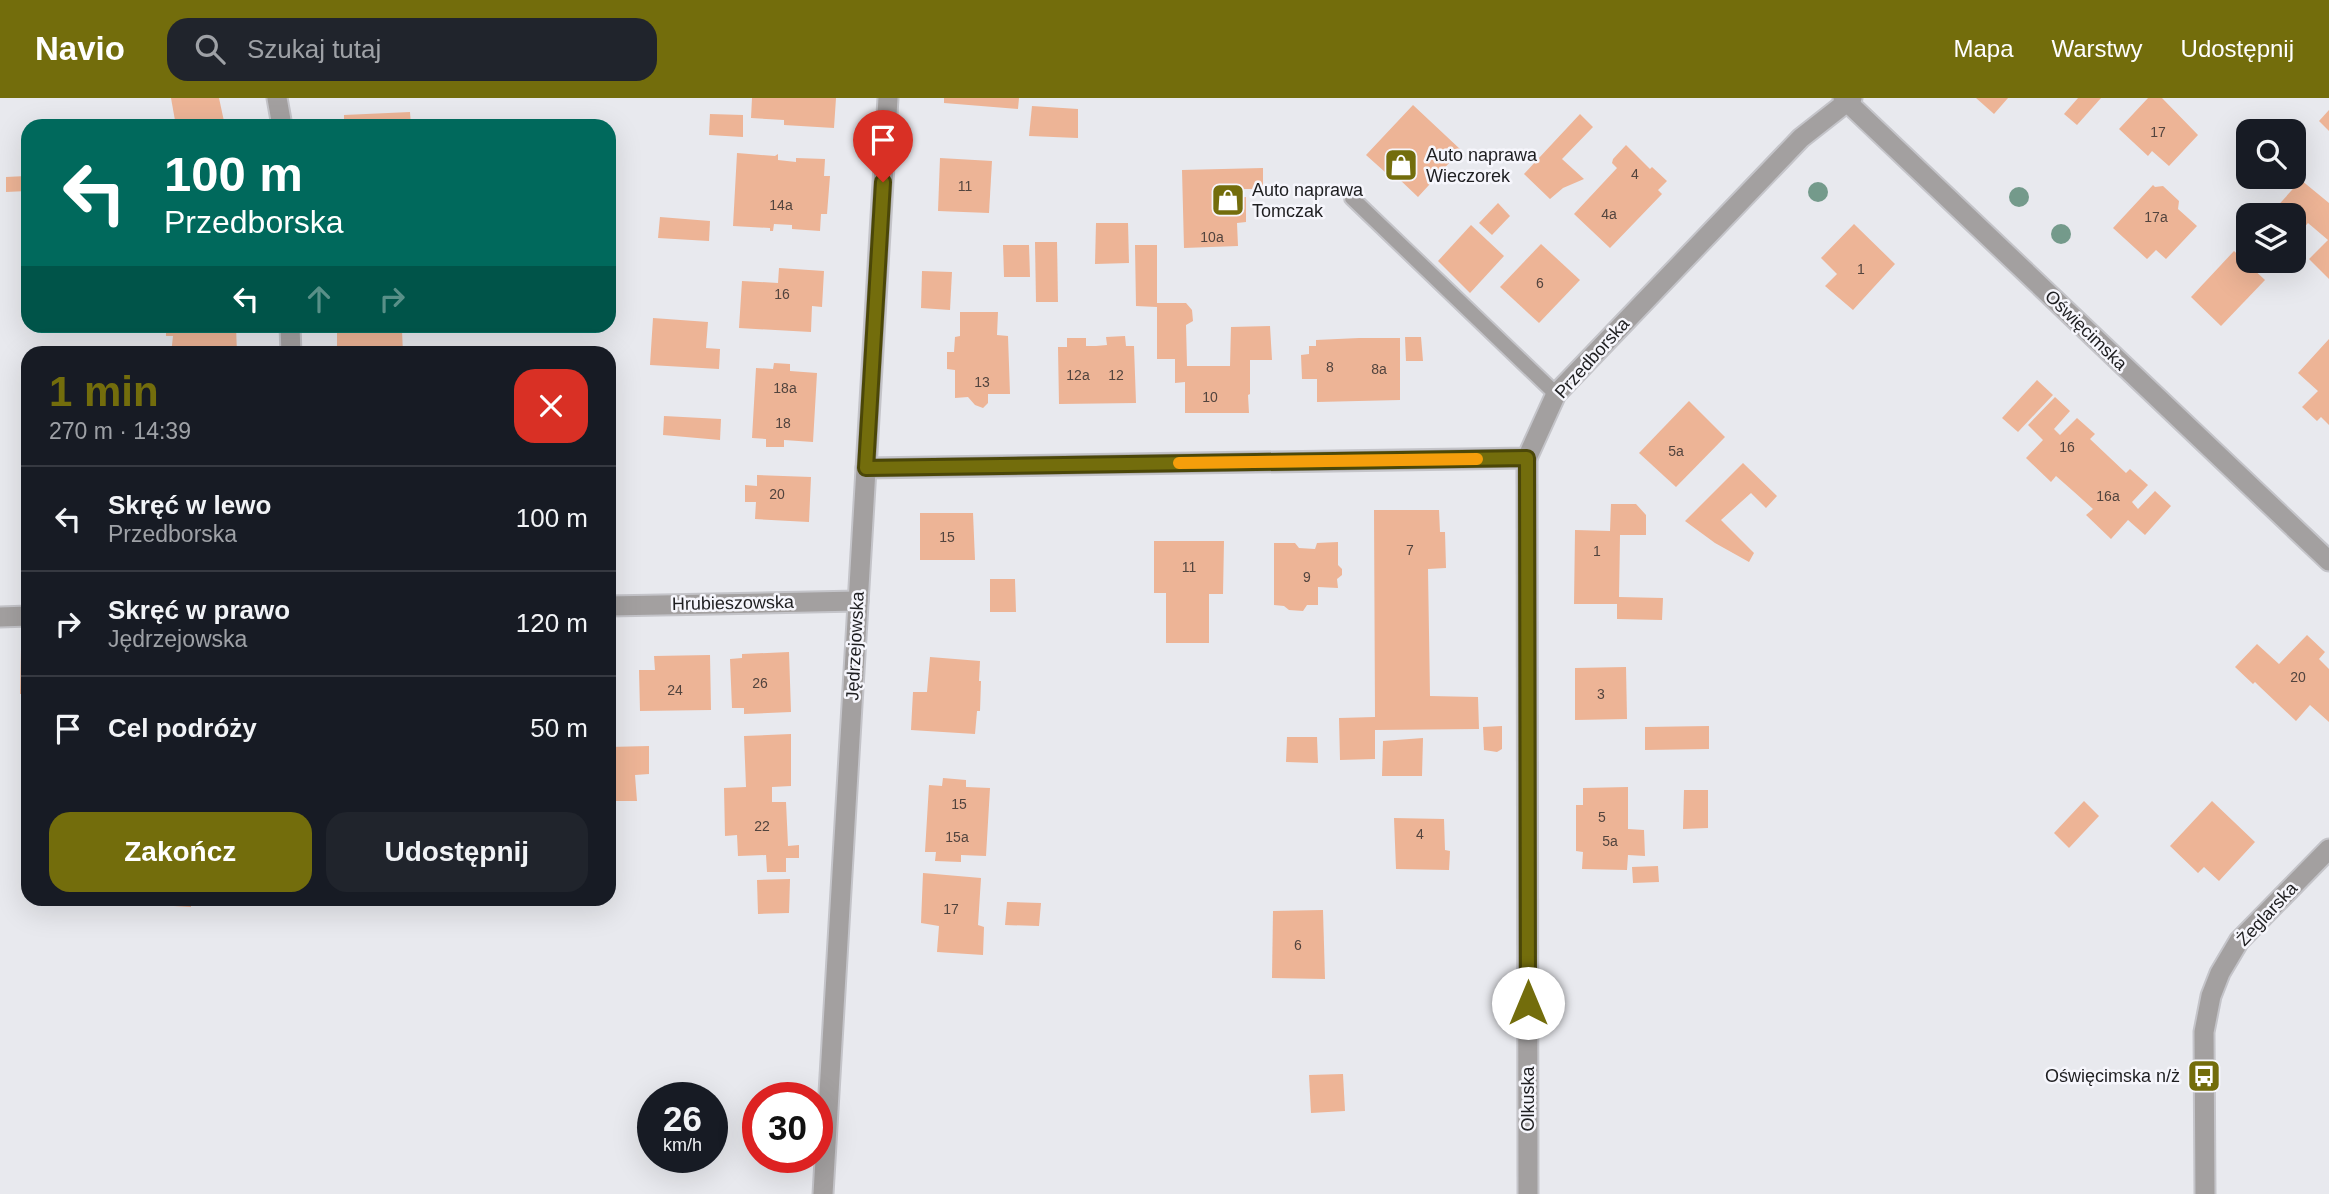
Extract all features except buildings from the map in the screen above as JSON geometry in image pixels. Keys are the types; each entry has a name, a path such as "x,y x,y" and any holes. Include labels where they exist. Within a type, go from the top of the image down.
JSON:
{"street":[{"path":"277,98 281,119"},
{"name":"Jędrzejowska","path":"823,1194 888,98"},
{"name":"Przedborska","path":"1527,458 1556,394 1801,138 1847,99"},
{"name":"Oświęcimska","path":"1847,99 2329,561"},
{"path":"866,468 1527,458"},
{"name":"Olkuska","path":"1527,458 1528,1194"},
{"name":"Hrubieszowska","path":"616,606 858,601"},
{"path":"0,617 21,616"},
{"name":"Żeglarska","path":"2205,1194 2204,1032 2211,996 2220,973 2239,941 2329,849"}],"lane":[{"path":"1352,198 1556,394"}],"slow traffic":[{"path":"1179,463 1477,459"}],"place":[{"name":"Auto naprawa Wieczorek","path":"1401,165"},
{"name":"Auto naprawa Tomczak","path":"1228,200"},
{"name":"Oświęcimska n/ż","path":"2204,1076"}],"route":[{"path":"883,182 866,468 1527,458 1528,1003"}]}
